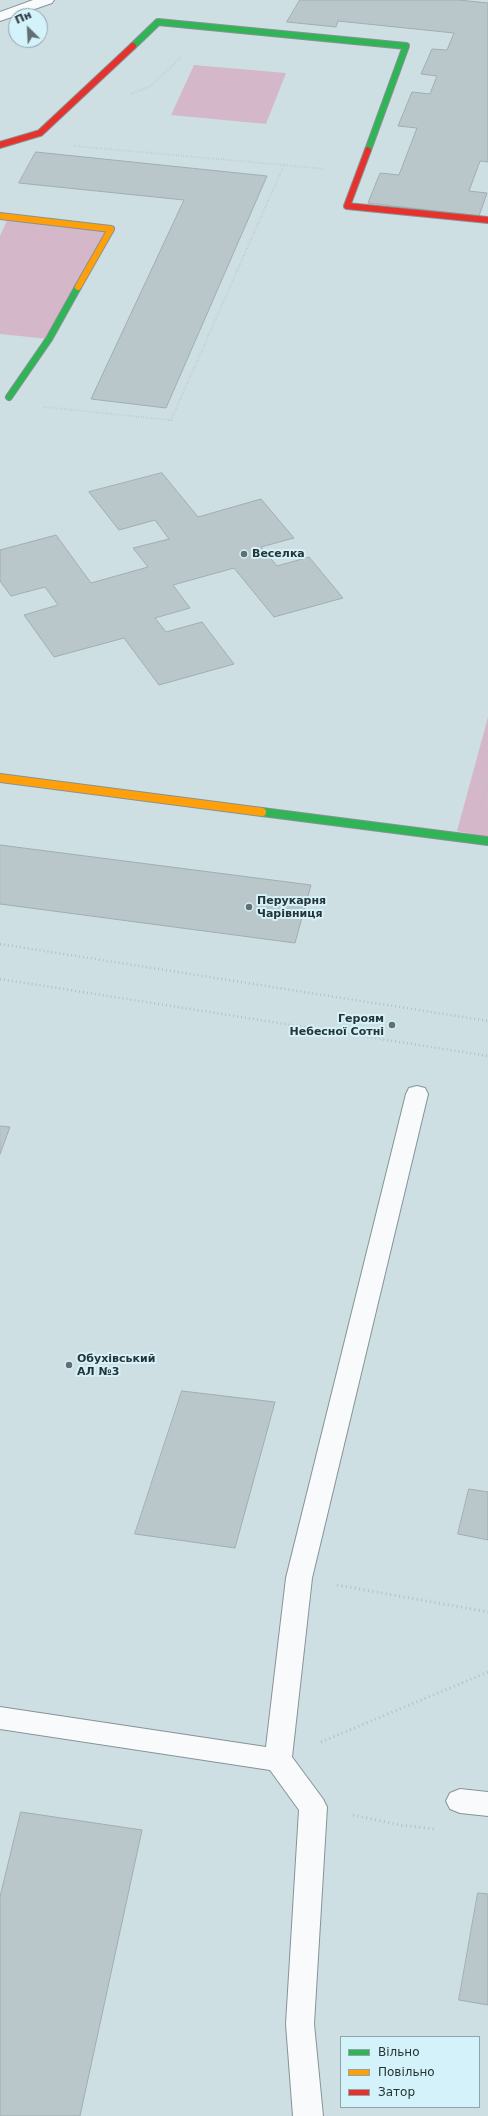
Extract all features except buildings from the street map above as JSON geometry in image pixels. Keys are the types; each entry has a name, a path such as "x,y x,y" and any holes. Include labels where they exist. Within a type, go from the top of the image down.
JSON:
{"street":[{"path":"0,17 47,0"},
{"path":"0,145 40,133 158,22 406,46 347,206 488,220"},
{"path":"0,216 111,230 49,339 9,397"},
{"path":"0,778 488,841"},
{"path":"308,2116 300,2024 313,1807 278,1760 299,1578 417,1094"},
{"path":"0,1718 278,1760"},
{"path":"460,1801 488,1804"}],"path":[{"path":"129,94 151,86 182,55"},
{"path":"14,141 360,172"},
{"path":"9,397 26,405 171,420 284,165"},
{"path":"0,944 488,1021"},
{"path":"0,979 488,1056"},
{"path":"299,1578 488,1612"},
{"path":"278,1760 488,1672"},
{"path":"313,1807 400,1825"}],"shaded area":[{"path":"194,65 286,73 266,124 171,115"},
{"path":"8,218 111,229 49,339 0,334 0,236"},
{"path":"488,717 488,837 457,831"}],"traffic: fast":[{"path":"133,46 158,22 406,46 368,150"},
{"path":"9,397 49,339 78,287"},
{"path":"262,812 488,841"}],"traffic: slow":[{"path":"0,216 111,229 78,287"},
{"path":"0,778 262,812"}],"traffic: jam":[{"path":"0,145 40,133 133,46"},
{"path":"368,150 347,206 488,220"}],"place":[{"name":"Веселка","path":"244,554"},
{"name":"Перукарня Чарівниця","path":"249,907"},
{"name":"Героям Небесної Сотні","path":"392,1025"},
{"name":"Обухівський АЛ №3","path":"69,1365"}]}
